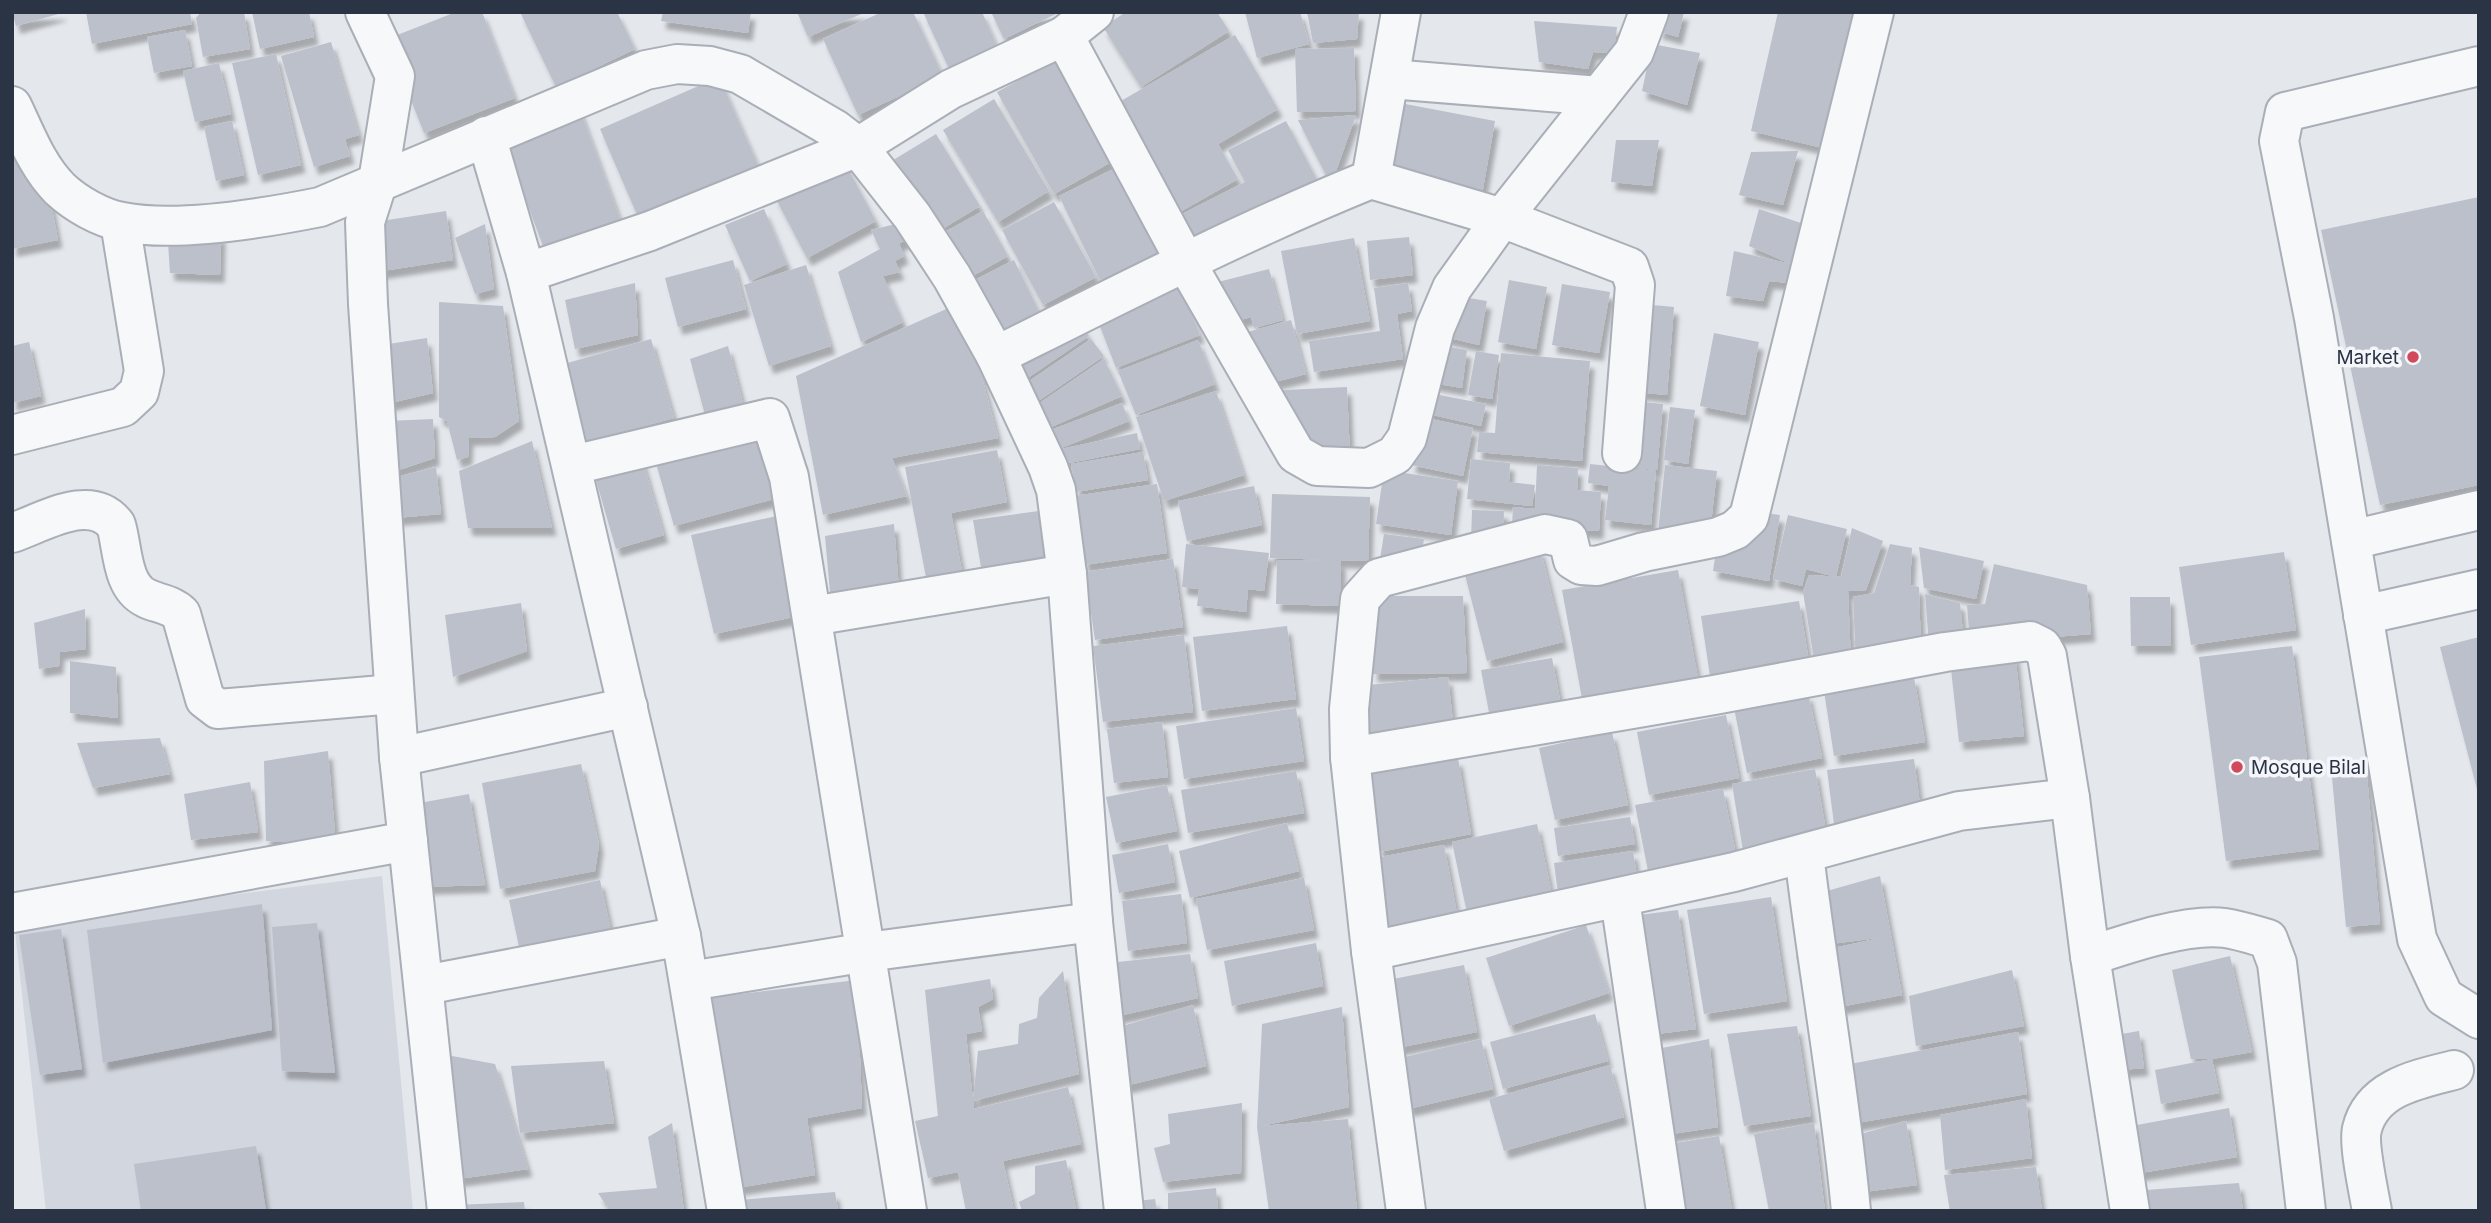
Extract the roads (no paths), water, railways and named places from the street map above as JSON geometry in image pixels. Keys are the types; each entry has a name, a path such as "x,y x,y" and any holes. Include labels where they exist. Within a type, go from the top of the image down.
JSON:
{"street":[{"path":"526,273 650,231 858,147 951,89 1064,36 1094,12"},
{"path":"1371,179 1401,12"},
{"path":"1064,36 1185,261 1296,454 1317,466 1369,468 1395,455 1407,438 1435,327 1447,298 1469,260 1634,52 1649,12"},
{"path":"1406,1211 1371,951 1350,757 1349,709 1360,599 1379,578 1545,534 1568,539 1573,560 1581,565 1597,566 1644,552 1718,537 1735,530 1749,517 1874,12"},
{"path":"377,17 395,76 378,181 365,222 399,757 447,1211"},
{"path":"12,106 40,164 61,190 89,210 120,222 166,226 285,214 320,207 646,70 677,64 710,66 740,74 836,130 858,147 912,216 952,277 996,356 1053,479 1067,574 1093,922 1124,1211"},
{"path":"2479,66 2285,112 2278,141 2314,318 2417,939 2444,997 2479,1019"},
{"path":"1390,79 1599,96"},
{"path":"486,136 526,273 681,936 727,1211"},
{"path":"996,356 1185,261 1299,208 1371,179 1502,218 1629,267 1635,285 1622,453"},
{"path":"12,435 123,407 139,392 144,371 120,222"},
{"path":"572,465 770,418 789,477 907,1211"},
{"path":"12,533 86,508 103,511 110,517 119,534 133,588 149,600 175,608 181,614 205,699 218,709 394,694"},
{"path":"2351,540 2479,510"},
{"path":"812,616 1067,574"},
{"path":"2363,615 2479,589"},
{"path":"1350,757 1714,695 1945,652 2030,641 2042,647 2047,656 2070,798 2090,956 2130,1211"},
{"path":"399,757 628,707"},
{"path":"1371,951 1620,899 1959,811 2070,798"},
{"path":"12,913 408,841"},
{"path":"1804,853 1813,935 1841,1101 1852,1211"},
{"path":"1620,899 1666,1211"},
{"path":"690,981 867,952 1093,922"},
{"path":"2090,956 2152,936 2201,928 2224,928 2268,939 2277,963 2306,1211"},
{"path":"425,985 681,936"},
{"path":"2372,1211 2361,1129 2375,1102 2404,1083 2454,1070"}],"place":[{"name":"Market","path":"2413,357"},
{"name":"Mosque Bilal","path":"2237,767"}]}
